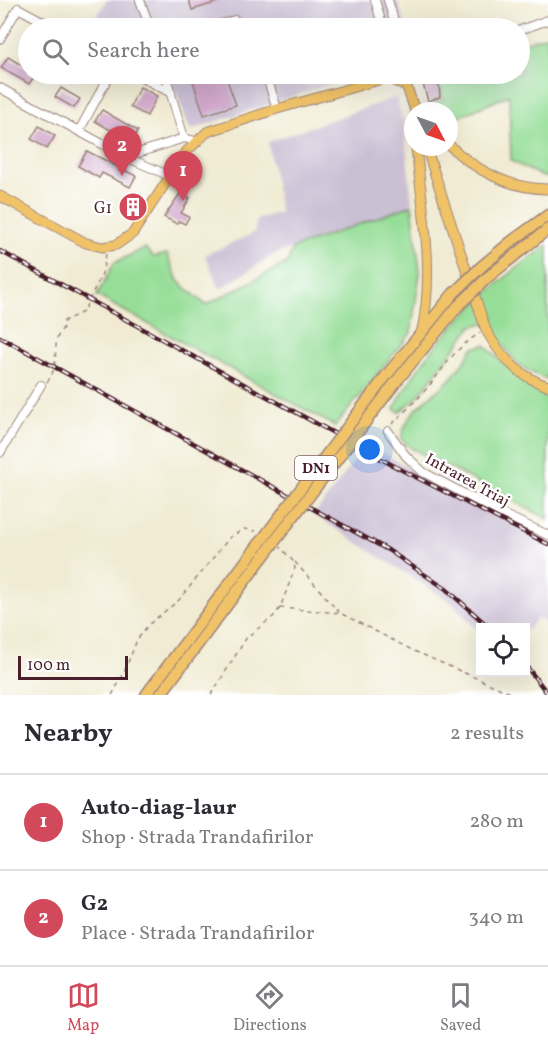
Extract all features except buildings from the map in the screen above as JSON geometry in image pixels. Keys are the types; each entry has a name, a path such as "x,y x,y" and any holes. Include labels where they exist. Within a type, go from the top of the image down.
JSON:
{"highway":[{"name":"DN1","path":"146,695 252,563 390,380 422,330 453,294 482,266 548,215"},
{"name":"DN1","path":"390,380 488,277 548,229"},
{"name":"DN1","path":"160,695 252,563"}],"main road":[{"path":"0,196 86,243 106,247 125,241 133,233 195,141 213,129 362,84"},
{"path":"399,84 406,84 412,102"},
{"path":"458,152 490,175 527,187 548,189"},
{"path":"417,156 429,280 422,330"},
{"path":"429,156 486,330 495,347 514,367 531,379 548,386"}],"street":[{"path":"140,0 146,18"},
{"path":"375,0 380,18"},
{"path":"388,0 393,18"},
{"path":"0,39 18,8 36,18"},
{"path":"530,26 548,20"},
{"path":"78,131 104,84"},
{"path":"154,84 171,93"},
{"path":"168,84 184,138"},
{"path":"269,84 277,109"},
{"path":"0,88 126,157 170,176"},
{"path":"126,157 184,138 195,141"},
{"path":"0,453 41,385"},
{"name":"Intrarea Triaj","path":"388,431 413,463 434,479 548,535"}],"path":[{"path":"41,385 52,375 57,340 64,328 64,321 69,317 81,315 102,274 106,247"},
{"path":"388,431 428,387 447,360 464,343 486,330"},
{"path":"112,695 137,640 148,625 179,600 230,537 244,529 258,531"},
{"path":"276,544 340,613 412,650 515,695"},
{"path":"212,695 248,637 273,618 280,608 294,573 294,561"},
{"path":"280,608 340,613"}],"shaded area":[{"path":"107,0 397,0 403,18 95,18"},
{"path":"163,84 331,84 190,130 176,91"},
{"path":"396,97 404,125 404,156 407,156 412,205 275,254 220,289 205,255 254,233 257,219 280,212 268,142"},
{"path":"367,444 469,501 548,540 548,624 537,618 530,627 530,623 476,623 476,629 451,602 314,515"}],"green space":[{"path":"548,35 548,177 543,177 511,161 509,95 458,117 458,102 436,102 443,99 438,84 530,84 530,41"},
{"path":"412,205 420,272 411,333 335,426 97,296 114,263 145,248 154,257 167,254 178,281 206,305 287,263 293,248"},
{"path":"548,245 548,379 536,375 519,364 506,350 489,322 472,326 416,399 399,412 394,409 424,361 461,318 503,279"},
{"path":"485,345 519,379 548,393 548,519 411,448 401,439 407,422 417,408 444,385 473,348"}],"railway":[{"path":"0,251 396,467 548,544"},
{"path":"0,337 388,550 446,589 484,623"},
{"path":"530,671 548,694"}],"place":[{"name":"G2","path":"122,176"},
{"name":"Auto-diag-laur","path":"183,201"},
{"name":"G1","path":"133,207"}]}
